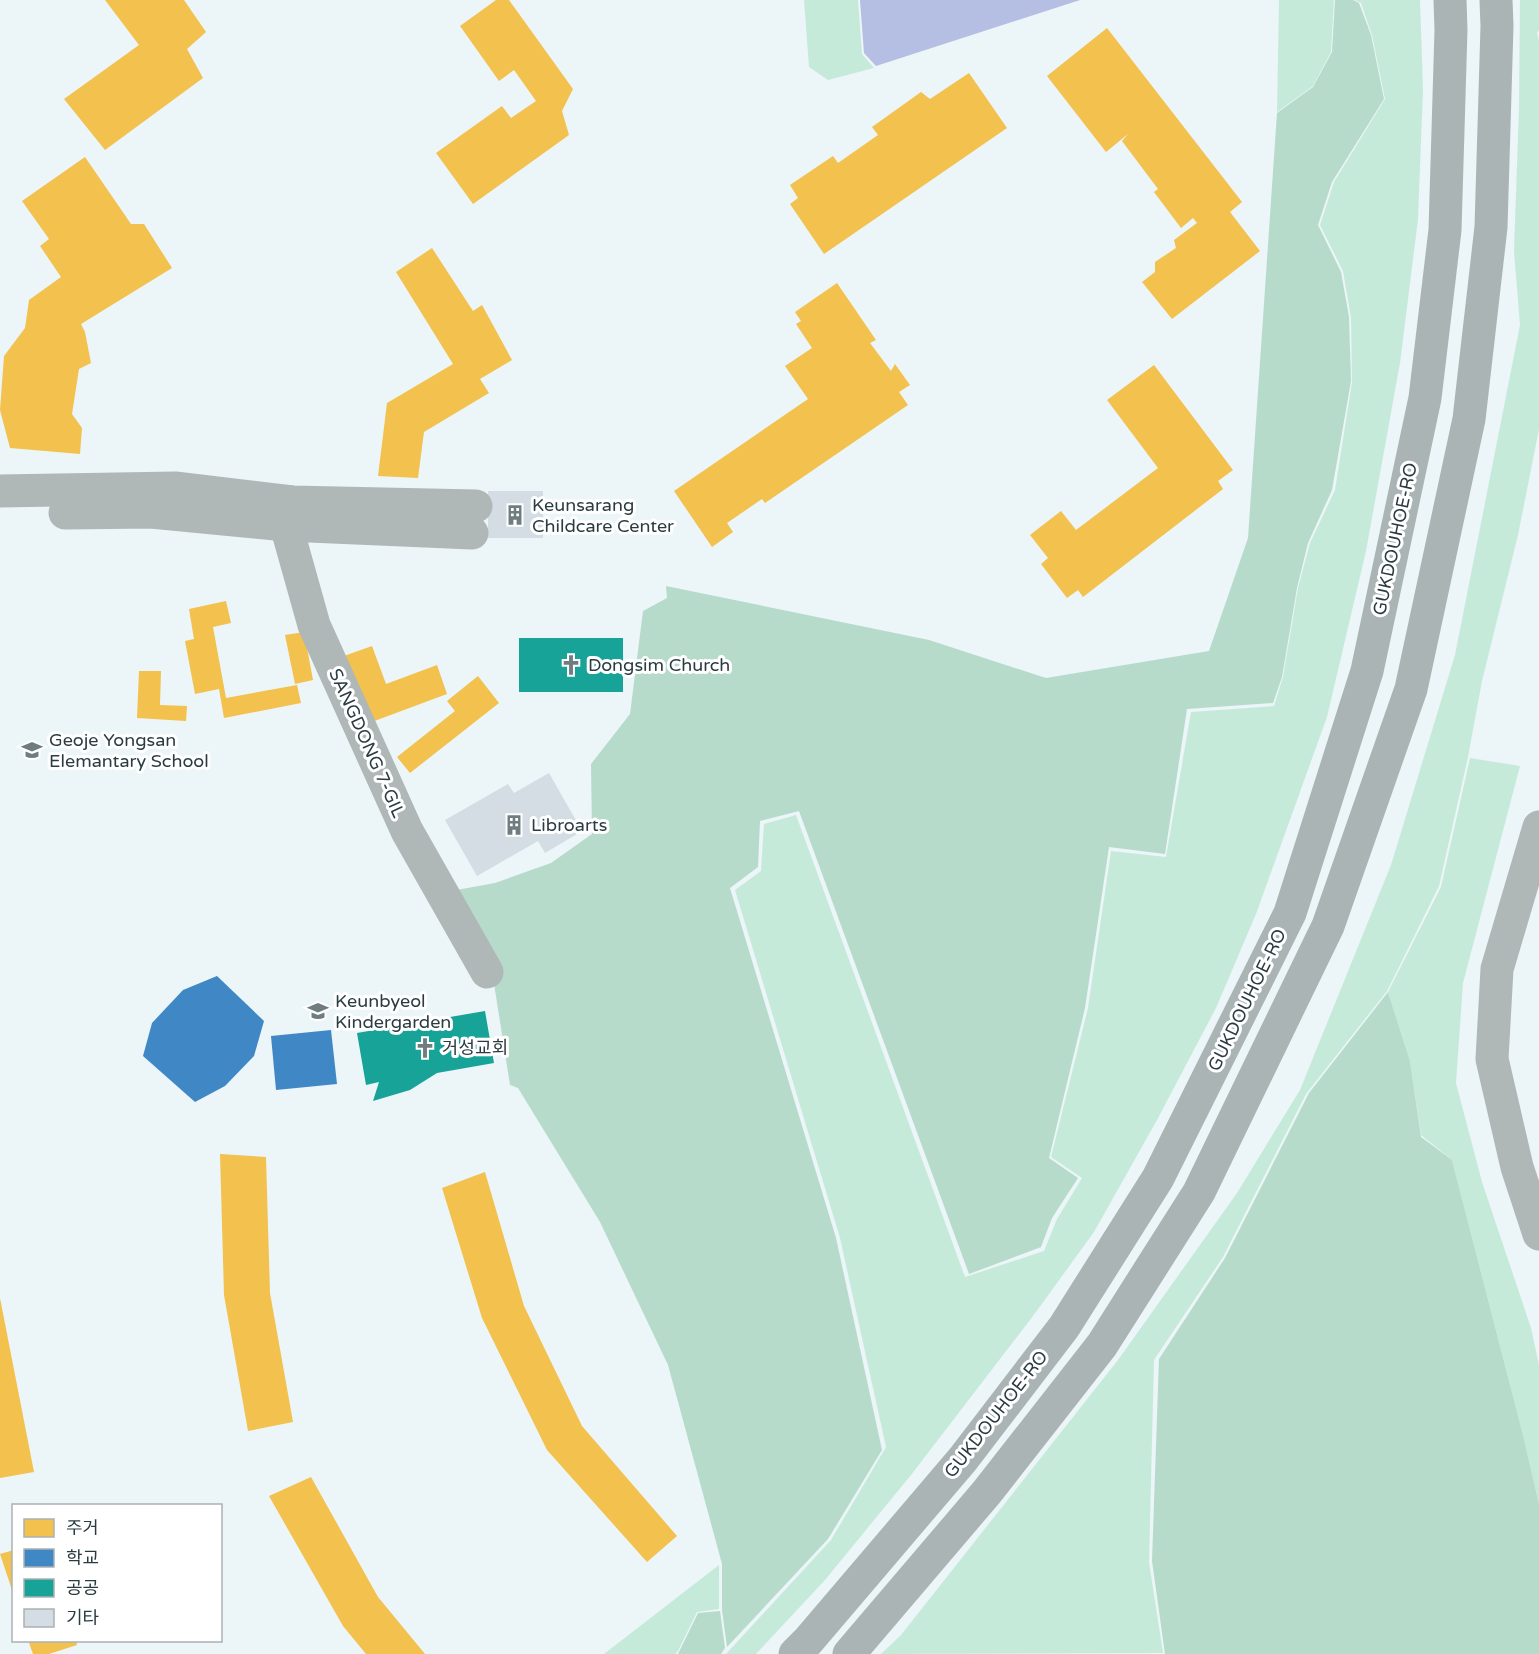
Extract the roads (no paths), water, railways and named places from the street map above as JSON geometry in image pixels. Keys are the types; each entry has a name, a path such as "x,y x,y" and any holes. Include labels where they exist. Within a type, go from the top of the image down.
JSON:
{"highway":[{"name":"GUKDOUHOE-RO","path":"795,1654 963,1459 1064,1327 1158,1178 1290,913 1367,671 1425,398 1444,230 1450,0"},
{"path":"849,1654 987,1492 1102,1345 1199,1192 1328,926 1411,689 1469,419 1491,227 1496,0"}],"street":[{"path":"0,491 175,489 289,513"},
{"path":"0,513 289,513 474,520"},
{"name":"SANGDONG 7-GIL","path":"289,513 314,625 407,831 487,972"},
{"path":"1539,827 1497,969 1492,1059 1518,1167 1539,1234"}],"water":[{"path":"860,0 1080,0 876,66 864,53"}],"place":[{"name":"Keunsarang Childcare Center","path":"515,515"},
{"name":"Dongsim Church","path":"571,665"},
{"name":"Geoje Yongsan Elemantary School","path":"32,750"},
{"name":"Libroarts","path":"514,825"},
{"name":"Keunbyeol Kindergarden","path":"318,1011"},
{"name":"거성교회","path":"425,1048"}]}
